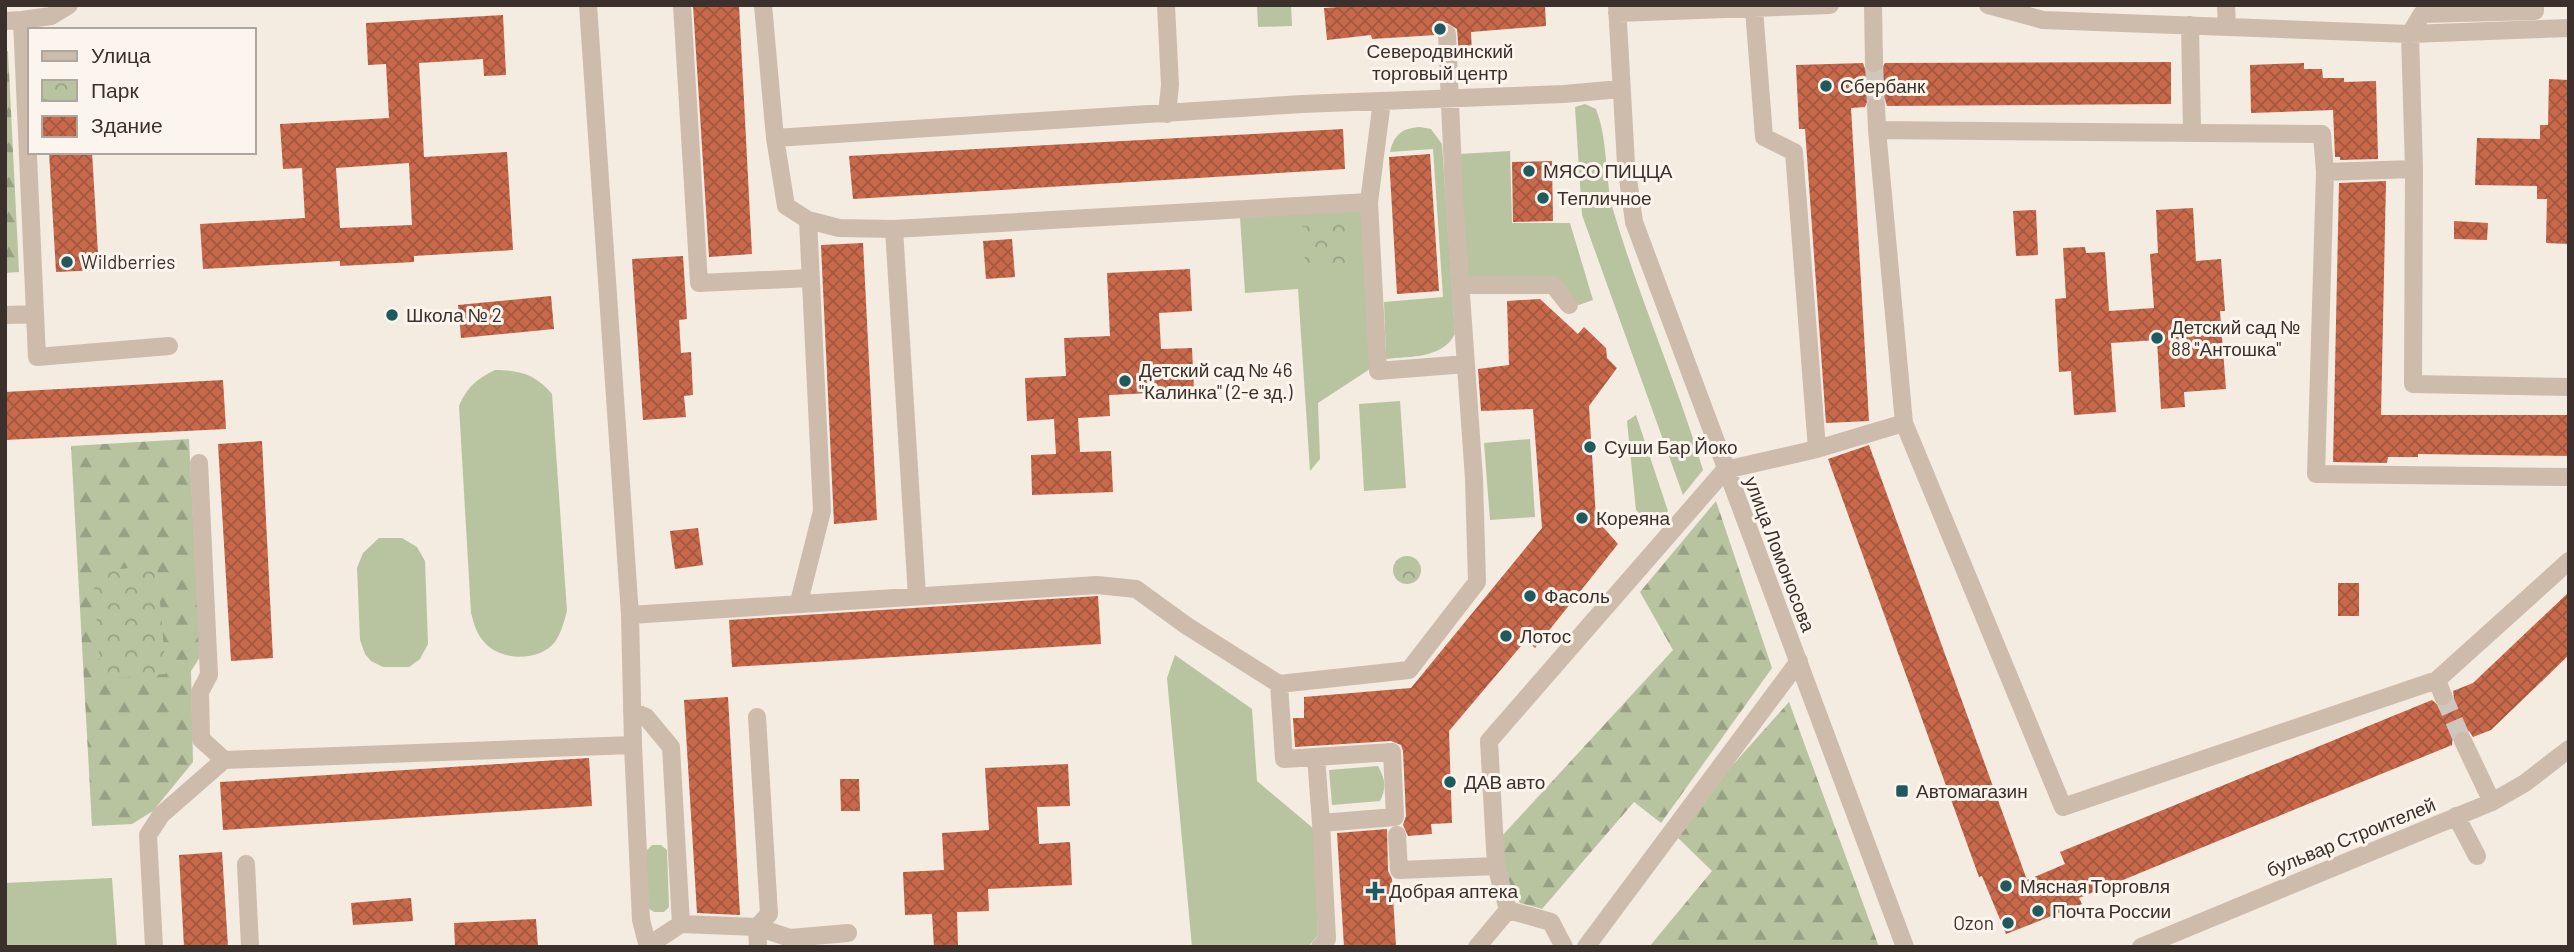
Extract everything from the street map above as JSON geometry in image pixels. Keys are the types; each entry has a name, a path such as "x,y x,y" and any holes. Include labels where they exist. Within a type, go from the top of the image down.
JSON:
{"street":[{"path":"69,5 51,16 14,21 37,357 169,346"},
{"path":"588,5 631,615 633,745 641,920 648,946 681,924 757,927 790,938 848,933"},
{"path":"682,5 699,283 810,278"},
{"path":"763,5 775,138 786,206 808,220 839,228 894,229 1369,202"},
{"path":"1166,5 1170,86 1167,114"},
{"path":"1617,9 1754,9 1830,5"},
{"path":"1873,5 1874,63"},
{"path":"1988,5 2043,13 2190,25 2410,34 2569,28"},
{"path":"2226,5 2227,26"},
{"path":"2535,5 2535,11 2422,14 2410,34 2414,169 2413,384 2569,387"},
{"name":"улица Ломоносова","path":"1617,9 1620,89 1634,222 1905,947"},
{"path":"1754,9 1764,137 1794,152 1817,449"},
{"path":"2190,25 2192,131"},
{"path":"631,615 799,602 1097,585 1136,589 1187,626 1279,684 1409,670 1477,582 1474,479 1448,98 1447,34"},
{"path":"775,138 1302,104 1564,94 1620,89"},
{"path":"1382,101 1369,202 1378,371 1466,364"},
{"path":"1876,106 1904,423 2063,807 2440,688 2569,561"},
{"path":"1877,130 2322,134 2325,172 2316,474 2569,477"},
{"path":"2325,172 2414,169"},
{"path":"799,602 822,511 808,220"},
{"path":"894,229 917,596"},
{"path":"1460,285 1553,285 1569,304"},
{"path":"5,315 35,314"},
{"path":"1508,910 1496,866 1489,741 1725,470 1817,449 1904,423"},
{"path":"199,463 209,675 200,692 201,739 224,760"},
{"path":"1586,947 1799,661"},
{"path":"1279,684 1284,759 1392,752 1399,870 1496,866"},
{"path":"632,711 646,717 671,747 681,924"},
{"path":"757,717 769,914 757,927 758,947"},
{"path":"2463,741 2493,802"},
{"path":"154,947 148,835 161,815 224,760 633,745"},
{"name":"бульвар Строителей","path":"2141,947 2493,802 2525,783 2569,749"},
{"path":"1316,757 1328,939 1320,947"},
{"path":"2456,816 2477,856"},
{"path":"1321,823 1396,827"},
{"path":"246,864 250,947"},
{"path":"1477,947 1508,910"},
{"path":"1508,910 1550,922 1564,947"}],"green space":[{"path":"1257,5 1291,5 1292,26 1258,27"},
{"path":"5,51 8,51 19,272 5,273"},
{"path":"1585,104 1596,109 1603,135 1614,213 1703,470 1683,495 1582,215 1575,107"},
{"path":"1420,127 1431,129 1442,144 1455,334 1442,348 1434,352 1386,359 1384,302 1443,297 1433,149 1390,152 1400,134"},
{"path":"1510,151 1512,223 1570,223 1593,300 1579,305 1572,304 1556,281 1467,285 1459,154"},
{"path":"1363,209 1373,367 1318,403 1320,459 1310,471 1298,289 1245,293 1240,217"},
{"path":"1348,223 1351,266 1306,269 1302,226"},
{"path":"495,370 527,375 540,382 552,394 567,611 555,642 548,649 530,656 510,656 492,649 480,636 471,613 459,406 473,384"},
{"path":"1400,401 1406,488 1364,491 1359,404"},
{"path":"1636,415 1668,511 1653,527 1636,510 1627,421"},
{"path":"189,439 200,657 191,671 193,762 153,811 132,824 92,826 71,446"},
{"path":"1530,439 1535,517 1490,520 1484,443"},
{"path":"1716,501 1772,668 1661,823 1634,802 1542,909 1520,903 1506,882 1501,837 1673,650 1640,592"},
{"path":"379,538 402,538 417,547 425,561 428,644 420,659 409,667 383,667 371,661 360,640 357,568 363,553"},
{"path":"1407,556 1417,560 1421,570 1417,580 1407,584 1397,580 1393,570 1397,560"},
{"path":"157,566 166,674 101,679 93,571"},
{"path":"1175,655 1252,709 1257,781 1314,829 1318,935 1308,947 1192,947 1167,678"},
{"path":"1789,702 1879,947 1649,947 1712,871 1678,838 1730,768"},
{"path":"1378,766 1384,783 1380,801 1332,805 1329,770"},
{"path":"652,845 661,845 667,850 669,907 664,912 654,912 648,908 646,851"},
{"path":"112,878 117,947 5,947 5,883"}],"building":[{"path":"693,5 739,5 752,254 709,257"},
{"name":"Северодвинский торговый центр","path":"1370,5 1545,5 1546,26 1471,32 1472,55 1459,55 1457,29 1447,23 1440,25 1436,35 1372,39 1371,35 1327,40 1324,8"},
{"path":"503,15 506,75 484,76 483,59 419,63 424,157 507,152 513,250 414,256 414,262 340,266 340,261 203,269 200,224 305,218 302,168 283,169 280,124 389,118 386,64 368,65 366,23","holes":["409,163 412,225 340,228 336,168"]},
{"path":"2171,62 2171,104 1887,106 1885,99 1876,95 1869,97 1865,107 1851,108 1869,421 1826,423 1805,129 1799,129 1796,65 1863,63 1865,69 1874,74 1880,72 1885,63"},
{"path":"2304,63 2304,69 2322,69 2323,78 2344,78 2344,82 2376,81 2378,159 2340,160 2340,157 2335,157 2333,110 2251,113 2250,65"},
{"path":"2549,79 2569,80 2569,244 2546,243 2547,199 2537,199 2537,186 2475,185 2477,138 2540,139 2540,125 2548,125"},
{"path":"1343,129 1345,169 853,199 849,156"},
{"path":"49,154 92,154 99,270 56,272"},
{"path":"1430,154 1439,291 1397,294 1389,157"},
{"path":"1552,161 1553,221 1513,222 1512,162"},
{"path":"2386,181 2381,415 2569,415 2569,456 2418,454 2418,457 2388,457 2387,463 2333,462 2339,183"},
{"path":"2193,208 2196,261 2221,259 2225,311 2220,311 2226,389 2184,392 2185,407 2161,409 2157,340 2111,343 2116,412 2074,415 2071,371 2059,372 2055,299 2066,298 2063,248 2085,247 2086,253 2105,252 2109,311 2154,308 2150,254 2158,253 2156,210"},
{"path":"2036,210 2038,255 2016,256 2013,211"},
{"path":"2454,221 2488,223 2487,240 2454,239"},
{"path":"1012,239 1015,277 986,279 983,241"},
{"path":"863,243 877,520 834,524 821,245"},
{"path":"683,256 687,319 679,320 681,353 691,352 693,395 684,396 686,417 643,420 632,259"},
{"path":"1190,269 1192,311 1159,313 1161,349 1192,348 1194,391 1109,395 1110,416 1078,418 1080,452 1111,451 1113,492 1032,495 1031,455 1056,454 1054,419 1027,421 1025,378 1066,376 1064,338 1110,336 1107,273"},
{"path":"551,296 554,329 461,338 458,305"},
{"path":"1540,299 1578,334 1584,327 1606,348 1607,358 1617,368 1589,406 1596,519 1618,544 1535,648 1526,640 1449,731 1452,823 1431,824 1432,834 1408,836 1403,825 1406,816 1401,745 1391,741 1295,747 1293,718 1304,718 1304,697 1411,688 1542,528 1533,409 1481,411 1478,369 1509,365 1507,301"},
{"path":"223,380 226,429 5,440 5,392"},
{"path":"262,441 273,658 231,661 218,444"},
{"path":"1869,445 2027,880 2065,864 2060,852 2432,700 2440,707 2448,706 2454,699 2453,691 2473,683 2569,592 2569,655 2491,730 2473,737 2469,731 2459,731 2453,735 2452,745 2079,898 2082,904 2006,934 1982,876 1979,877 1828,459"},
{"path":"698,528 703,565 675,569 670,531"},
{"path":"2338,583 2359,583 2359,616 2338,616"},
{"path":"1098,596 1101,644 732,667 729,620"},
{"path":"728,697 740,915 697,913 684,700"},
{"path":"589,758 592,806 223,830 220,782"},
{"path":"1068,764 1070,806 1037,807 1039,844 1070,842 1072,885 988,889 989,911 957,912 958,947 934,947 932,914 905,915 903,872 944,870 942,833 989,830 985,768"},
{"path":"840,779 859,779 860,811 841,811"},
{"path":"1387,829 1388,871 1392,879 1396,947 1344,947 1337,833"},
{"path":"222,852 228,947 184,947 179,855"},
{"path":"411,898 413,921 353,925 351,903"},
{"path":"536,919 538,947 455,947 454,923"}],"tunnel":[{"path":"1874,63 1876,106"},
{"path":"2443,696 2463,741"}],"place":[{"name":"Северодвинский торговый центр","path":"1440,29"},
{"name":"Сбербанк","path":"1826,86"},
{"name":"МЯСО ПИЦЦА","path":"1529,171"},
{"name":"Тепличное","path":"1543,198"},
{"name":"Wildberries","path":"67,262"},
{"name":"Школа № 2","path":"392,315"},
{"name":"Детский сад № 88 \"Антошка\"","path":"2157,338"},
{"name":"Детский сад № 46 \"Калинка\" (2-е зд.)","path":"1125,381"},
{"name":"Суши Бар Йоко","path":"1590,447"},
{"name":"Кореяна","path":"1582,518"},
{"name":"Фасоль","path":"1530,596"},
{"name":"Лотос","path":"1506,636"},
{"name":"ДАВ авто","path":"1450,782"},
{"name":"Автомагазин","path":"1902,791"},
{"name":"Мясная Торговля","path":"2006,886"},
{"name":"Добрая аптека","path":"1375,891"},
{"name":"Почта России","path":"2038,911"},
{"name":"Ozon","path":"2008,923"}]}
